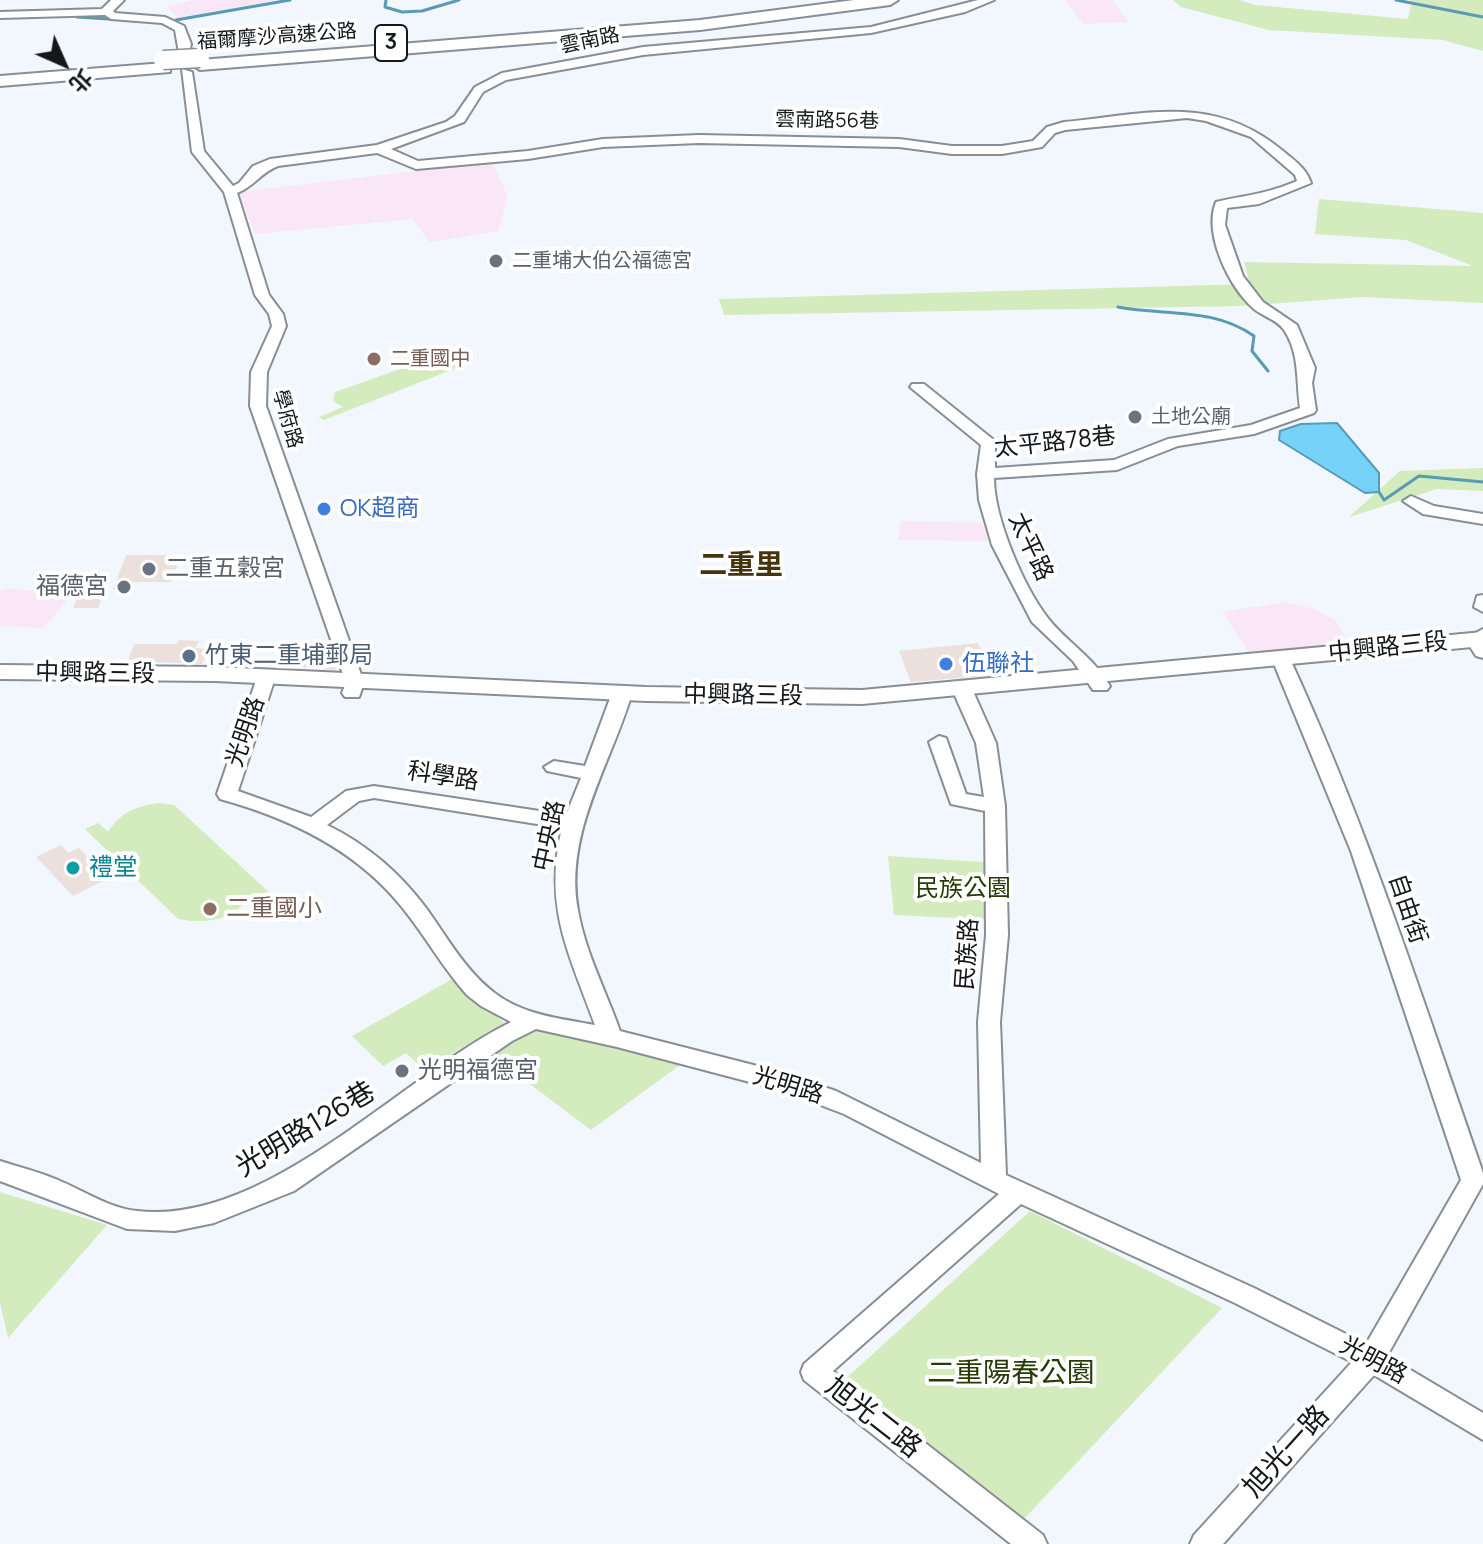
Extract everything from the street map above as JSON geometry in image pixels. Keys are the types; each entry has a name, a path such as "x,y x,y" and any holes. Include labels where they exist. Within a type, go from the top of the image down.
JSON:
{"highway":[{"name":"福爾摩沙高速公路","path":"192,63 582,29 840,0"},
{"name":"福爾摩沙高速公路","path":"0,74 686,27 890,0"},
{"name":"福爾摩沙高速公路","path":"0,81 164,64"}],"main road":[{"name":"中興路三段","path":"0,672 621,699 762,710 866,708 1097,681 1481,644"},
{"name":"中興路三段","path":"0,684 263,684"}],"street":[{"path":"107,12 118,0"},
{"name":"雲南路","path":"230,191 244,186 258,169 275,162 379,149 450,125 460,119 479,90 502,77 643,51 871,30 961,10 988,0"},
{"name":"學府路","path":"0,15 107,12 121,19 171,22 180,28 192,63 198,152 230,191 262,295 278,320 279,326 259,372 258,406 354,688"},
{"name":"雲南路56巷","path":"379,149 416,165 528,155 603,143 699,139 899,143 952,150 1002,150 1037,144 1051,130 1064,126 1187,114 1228,122 1266,142 1301,173 1304,183 1252,202 1228,203 1218,209 1218,225 1236,277 1258,305 1290,325 1307,368 1304,383 1308,410"},
{"name":"太平路","path":"918,387 989,444 985,474 988,521 1043,624 1075,648 1097,681"},
{"name":"太平路78巷","path":"985,474 1117,465 1174,442 1242,432 1308,410"},
{"path":"1411,501 1429,510 1483,519"},
{"path":"1483,600 1483,607"},
{"name":"自由街","path":"1284,664 1306,709 1347,815 1473,1180"},
{"name":"光明路","path":"263,684 227,794 268,804 313,825 379,869 407,898 470,981 498,1007 532,1021 611,1037 800,1087 857,1108 1006,1186 1227,1285 1421,1386 1483,1428"},
{"name":"民族路","path":"964,695 986,743 995,806 997,935 989,1022 1006,1186"},
{"name":"中央路","path":"611,1037 567,910 564,875 574,823 621,699"},
{"path":"939,742 958,799 995,806"},
{"path":"554,767 593,774"},
{"name":"科學路","path":"313,825 353,796 374,792 574,823"},
{"name":"光明路126巷","path":"0,1171 55,1189 101,1211 137,1221 164,1222 222,1209 257,1199 285,1184 504,1035 532,1021"},
{"name":"旭光一路","path":"1204,1544 1371,1360 1473,1180"},
{"name":"旭光二路","path":"1006,1186 814,1372 1033,1544"}],"shaded area":[{"path":"192,0 278,0 178,18 167,7"},
{"path":"1065,0 1112,0 1129,22 1083,24"},
{"path":"492,162 508,197 498,231 430,242 412,219 255,234 238,192"},
{"path":"901,521 982,523 988,541 898,540"},
{"path":"5,588 73,594 43,628 0,626 0,591"},
{"path":"1286,602 1314,609 1336,621 1348,646 1251,656 1222,612"}],"green space":[{"path":"1173,0 1239,0 1255,5 1408,19 1412,1 1408,0 1483,0 1483,51 1443,40 1269,30 1181,7"},
{"path":"1319,199 1483,213 1483,303 1363,297 1242,306 724,315 719,299 1250,284 1244,262 1473,266 1406,240 1315,234"},
{"path":"426,360 441,365 443,369 466,360 469,363 324,420 319,417 343,407 333,401 335,392"},
{"path":"1483,468 1483,491 1437,489 1349,517 1400,471"},
{"path":"158,803 174,805 272,895 255,903 248,897 235,911 218,919 178,919 85,829 98,823 108,832 129,812"},
{"name":"民族公園","path":"888,856 998,863 1000,920 894,915"},
{"path":"454,978 504,1023 424,1070 406,1053 383,1066 352,1036"},
{"path":"531,1029 613,1044 684,1062 591,1130 490,1054"},
{"path":"0,1192 107,1225 8,1338 0,1303"},
{"name":"二重陽春公園","path":"1030,1211 1222,1308 1023,1520 842,1382"}],"water":[{"path":"1337,423 1379,473 1379,492 1365,493 1279,440 1280,431 1301,424"}],"building":[{"name":"二重五穀宮","path":"126,555 181,555 171,582 133,582 131,589 113,590"},
{"path":"80,590 105,590 98,608 73,608"},
{"path":"179,640 199,641 195,648 209,649 202,664 128,661 134,644 177,644"},
{"path":"302,641 326,642 336,670 294,667"},
{"name":"伍聯社","path":"978,643 992,675 911,682 899,651"},
{"name":"禮堂","path":"61,845 68,853 79,848 109,878 73,896 36,857"}],"waterway":[{"path":"176,20 290,0"},
{"path":"386,0 385,7 402,12 422,11 459,0"},
{"path":"1396,0 1483,17"},
{"path":"77,17 157,22"},
{"path":"1118,307 1222,320 1254,336 1252,351 1268,371"},
{"path":"1379,492 1384,500 1419,476 1483,482"}],"place":[{"name":"二重埔大伯公福德宮","path":"496,261"},
{"name":"二重國中","path":"374,359"},
{"name":"土地公廟","path":"1135,417"},
{"name":"OK超商","path":"324,509"},
{"name":"二重五穀宮","path":"149,569"},
{"name":"福德宮","path":"124,587"},
{"name":"竹東二重埔郵局","path":"189,656"},
{"name":"伍聯社","path":"946,664"},
{"name":"禮堂","path":"73,868"},
{"name":"二重國小","path":"210,909"},
{"name":"光明福德宮","path":"402,1071"}],"district":[{"name":"二重里","path":"741,566"}]}
